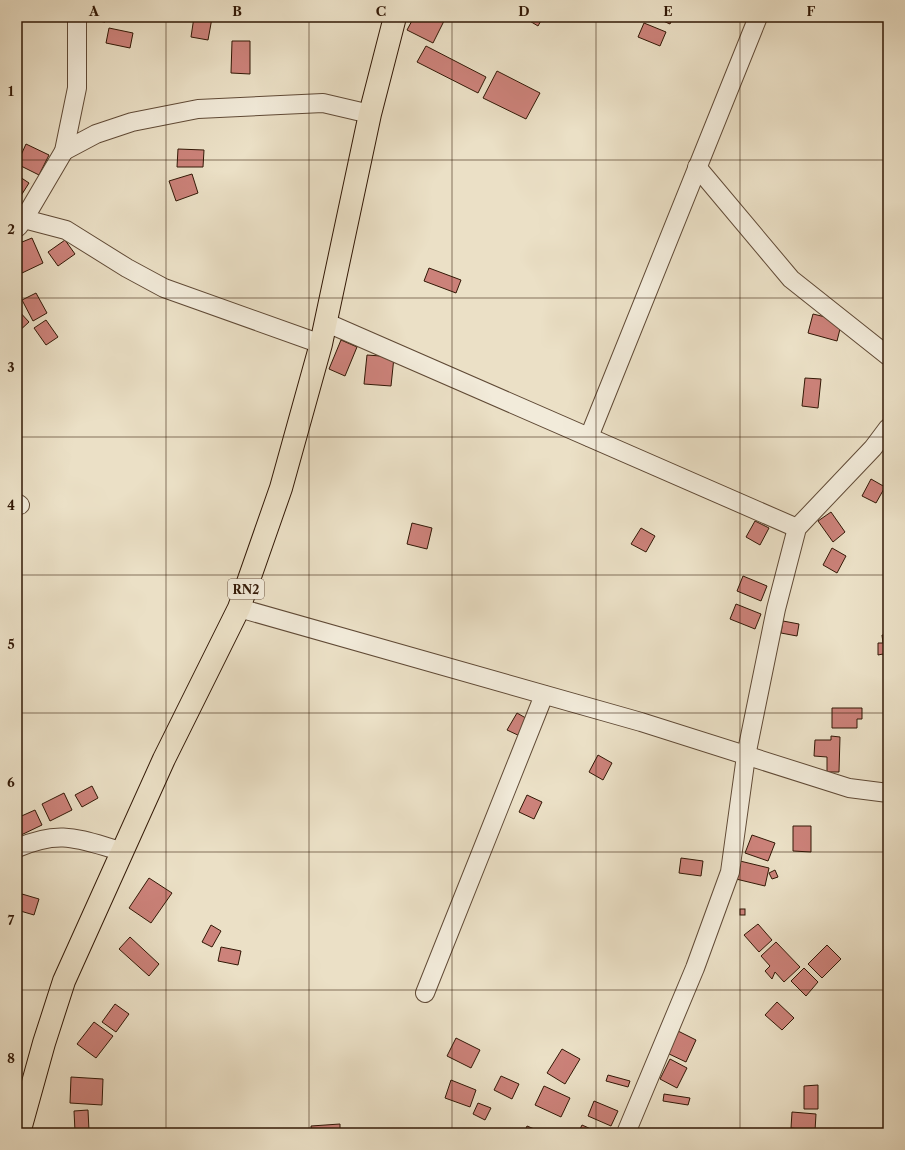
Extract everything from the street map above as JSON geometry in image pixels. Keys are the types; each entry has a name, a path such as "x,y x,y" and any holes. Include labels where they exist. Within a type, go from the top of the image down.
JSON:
{"highway":[{"name":"RN2","path":"19,1133 44,1043 64,981 121,851 164,759 239,608 282,488 321,344 370,114 395,17"}],"street":[{"path":"76,17 78,88 64,151 19,220 66,230 127,268 164,288 321,344"},
{"path":"589,437 758,17"},
{"path":"64,151 96,134 132,122 198,109 323,103 370,114"},
{"path":"698,167 791,280 888,356"},
{"path":"325,322 797,528"},
{"path":"626,1133 695,968 730,872 746,756 776,609 797,528 873,448 888,428"},
{"path":"239,608 641,722 849,788 888,793"},
{"path":"425,994 544,694"},
{"path":"17,848 46,838 71,836 121,851"}],"building":[{"path":"85,17 105,17 105,22 85,19"},
{"path":"194,17 212,18 208,40 191,37"},
{"path":"414,17 446,17 433,43 407,30"},
{"path":"523,17 543,17 538,26"},
{"path":"654,17 673,17 670,24"},
{"path":"644,23 666,32 660,46 638,37"},
{"path":"109,28 133,33 130,48 106,43"},
{"path":"232,41 250,41 250,74 231,73"},
{"path":"426,46 486,77 478,93 417,62"},
{"path":"497,71 540,93 526,119 483,98"},
{"path":"26,144 49,155 39,175 17,164"},
{"path":"178,149 204,150 203,167 177,167"},
{"path":"192,174 198,193 176,201 169,181"},
{"path":"17,175 29,183 17,202"},
{"path":"32,238 43,263 22,273 17,261 17,244"},
{"path":"65,240 75,254 58,266 48,252"},
{"path":"429,268 461,280 456,293 424,281"},
{"path":"36,293 47,313 33,321 22,300"},
{"path":"17,309 29,322 17,333"},
{"path":"813,314 842,321 837,341 808,333"},
{"path":"46,320 58,337 46,345 34,328"},
{"path":"341,340 357,347 345,376 329,369"},
{"path":"367,355 394,357 391,386 364,384"},
{"path":"805,378 821,379 818,408 802,406"},
{"path":"871,479 885,487 876,503 862,496"},
{"path":"831,512 845,532 833,542 818,521"},
{"path":"755,521 769,528 760,545 746,537"},
{"path":"412,523 432,528 427,549 407,544"},
{"path":"641,528 655,536 646,552 631,544"},
{"path":"832,548 846,556 837,573 823,565"},
{"path":"743,576 767,586 761,601 737,591"},
{"path":"736,604 761,614 755,629 730,619"},
{"path":"783,621 799,624 797,636 781,633"},
{"path":"882,635 888,635 888,659 884,659 883,654 878,655 878,643 883,643"},
{"path":"832,708 862,708 862,719 857,719 857,728 832,728"},
{"path":"517,713 531,721 522,737 507,730"},
{"path":"831,736 840,737 839,772 827,772 827,757 814,756 815,740 831,740"},
{"path":"598,755 612,763 603,780 589,772"},
{"path":"92,786 98,798 82,807 75,795"},
{"path":"64,793 72,810 50,821 42,804"},
{"path":"527,795 542,802 534,819 519,812"},
{"path":"35,810 42,825 19,836 17,831 17,818"},
{"path":"793,826 811,826 811,852 793,851"},
{"path":"752,835 775,843 768,861 745,853"},
{"path":"681,858 703,861 701,876 679,873"},
{"path":"740,861 769,868 765,886 736,879"},
{"path":"775,870 778,877 772,879 769,873"},
{"path":"149,878 172,893 151,923 129,908"},
{"path":"22,894 39,899 34,915 17,910"},
{"path":"740,909 745,909 745,915 740,915"},
{"path":"758,924 772,940 759,952 744,935"},
{"path":"211,925 221,931 212,947 202,942"},
{"path":"130,937 159,964 149,976 119,949"},
{"path":"776,942 800,967 784,982 775,972 772,979 765,971 770,966 761,956"},
{"path":"827,945 841,959 822,978 808,964"},
{"path":"221,947 241,951 238,965 218,961"},
{"path":"804,968 818,982 806,996 791,981"},
{"path":"777,1002 794,1018 782,1030 765,1015"},
{"path":"115,1004 129,1014 116,1032 102,1022"},
{"path":"94,1022 113,1036 96,1058 77,1044"},
{"path":"678,1031 696,1040 686,1062 667,1053"},
{"path":"456,1038 480,1050 471,1068 447,1056"},
{"path":"562,1049 580,1059 565,1084 547,1073"},
{"path":"670,1059 687,1068 677,1088 660,1079"},
{"path":"608,1075 630,1081 628,1087 606,1081"},
{"path":"501,1076 519,1084 512,1099 494,1090"},
{"path":"71,1077 103,1079 102,1105 70,1103"},
{"path":"451,1080 476,1090 470,1107 445,1098"},
{"path":"818,1085 818,1109 804,1109 804,1086"},
{"path":"544,1086 570,1098 561,1117 535,1105"},
{"path":"664,1094 690,1098 688,1105 663,1101"},
{"path":"594,1101 618,1111 611,1126 588,1116"},
{"path":"478,1103 491,1108 485,1120 473,1114"},
{"path":"88,1110 89,1131 75,1131 74,1111"},
{"path":"792,1112 816,1114 815,1131 791,1128"},
{"path":"340,1124 340,1133 312,1133 311,1126"},
{"path":"582,1125 600,1133 578,1133"},
{"path":"527,1126 544,1133 524,1133"}]}
